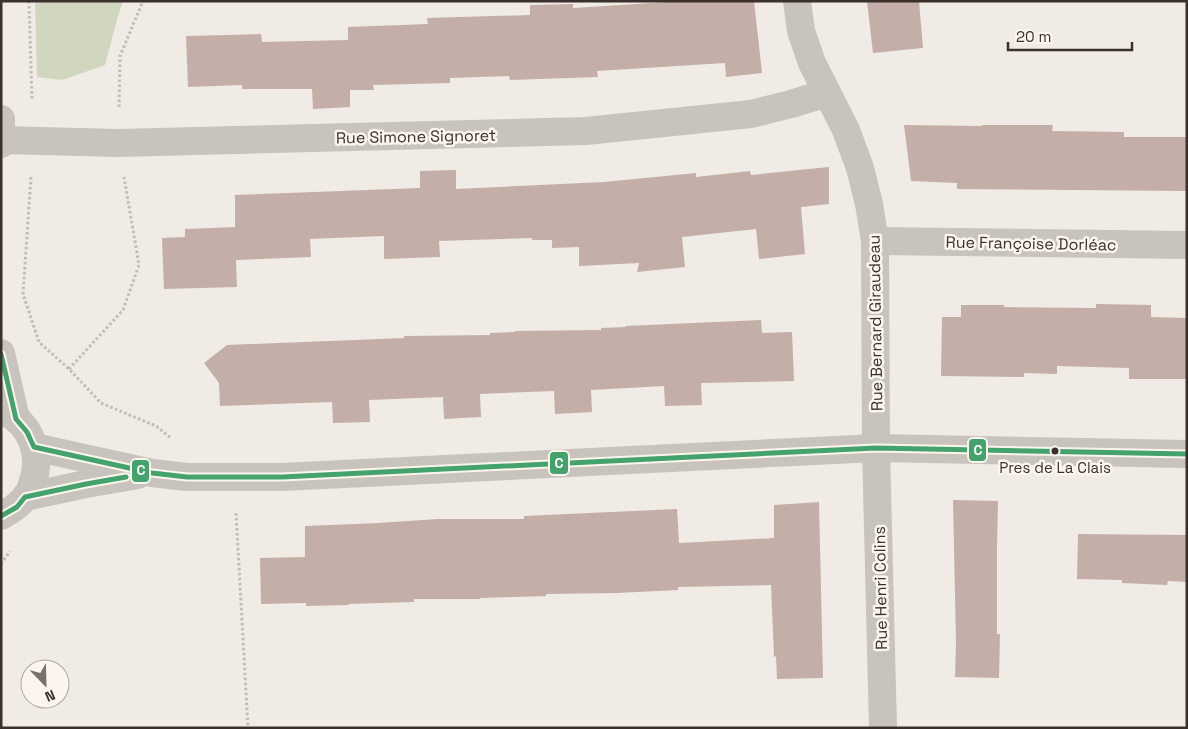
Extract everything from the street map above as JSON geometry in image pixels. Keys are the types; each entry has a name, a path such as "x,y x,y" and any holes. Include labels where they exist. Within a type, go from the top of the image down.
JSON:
{"street":[{"name":"Rue Bernard Giraudeau","path":"797,1 802,31 812,64 846,130 860,168 869,204 875,241 876,448"},
{"name":"Rue Simone Signoret","path":"2,140 118,143 586,131 751,114 827,93"},
{"path":"1,119 1,144"},
{"name":"Rue Françoise Dorléac","path":"875,241 1187,245"},
{"path":"1,353 9,415 21,423 31,439 36,457 36,475 29,493 17,507 1,516"},
{"path":"34,447 152,473 188,477 282,477 876,448 1187,454"},
{"name":"Rue Henri Colins","path":"876,448 883,728"},
{"path":"25,497 152,473"}],"path":[{"path":"29,1 33,141 23,294 39,342 69,369 101,403 156,426 180,444 188,477"},
{"path":"69,369 123,310 138,265 118,143 120,56 143,1"},
{"path":"236,514 248,728"}],"green space":[{"path":"35,1 123,1 105,65 62,80 37,77"}],"building":[{"path":"683,1 754,1 762,73 726,77 725,63 597,71 598,77 510,80 509,76 450,78 450,83 373,85 374,90 350,90 350,107 313,109 312,89 242,89 242,85 188,87 186,36 261,34 262,42 348,40 348,27 428,24 427,18 530,15 530,5 573,4 573,8"},
{"path":"867,1 919,1 923,48 873,53"},
{"path":"904,125 1053,125 1052,131 1124,132 1124,137 1187,137 1187,191 957,189 957,183 911,181"},
{"path":"829,167 829,204 801,207 805,254 759,259 756,229 682,237 685,267 637,272 639,263 579,266 579,247 552,248 552,240 532,240 532,238 439,241 440,257 384,259 384,236 310,239 311,257 236,260 237,287 164,289 162,238 185,237 185,229 235,227 235,195 420,188 420,171 456,170 456,189 604,182 696,173 696,177 750,171 751,175"},
{"path":"1096,304 1151,305 1151,317 1187,318 1186,379 1129,379 1129,368 1057,366 1057,374 1024,373 1024,377 941,376 942,317 961,317 961,305 1096,308"},
{"path":"761,320 762,333 792,332 794,381 701,383 702,405 665,406 664,386 591,390 592,412 555,414 554,391 480,394 481,417 444,419 443,397 369,400 370,422 333,423 332,402 220,406 219,383 204,363 227,345 404,338 404,336 490,335 490,333 515,331 601,330 601,328 626,326"},
{"path":"953,500 998,501 997,634 1000,634 999,678 955,677"},
{"path":"819,502 823,678 777,679 776,656 774,657 771,585 678,587 678,590 546,594 546,596 480,599 414,599 414,602 349,605 306,606 306,603 261,604 260,558 305,557 305,526 438,519 524,519 524,516 677,509 679,543 774,538 774,505"},
{"path":"1078,534 1187,535 1187,582 1168,581 1167,585 1122,583 1122,580 1077,579"}],"transit line":[{"name":"C","path":"1,354 16,419 27,432 34,447 152,473 187,477 282,477 876,448 1187,454"},
{"name":"C","path":"1,516 17,507 25,497 126,477"}],"place":[{"name":"Pres de La Clais","path":"1055,451"}]}
